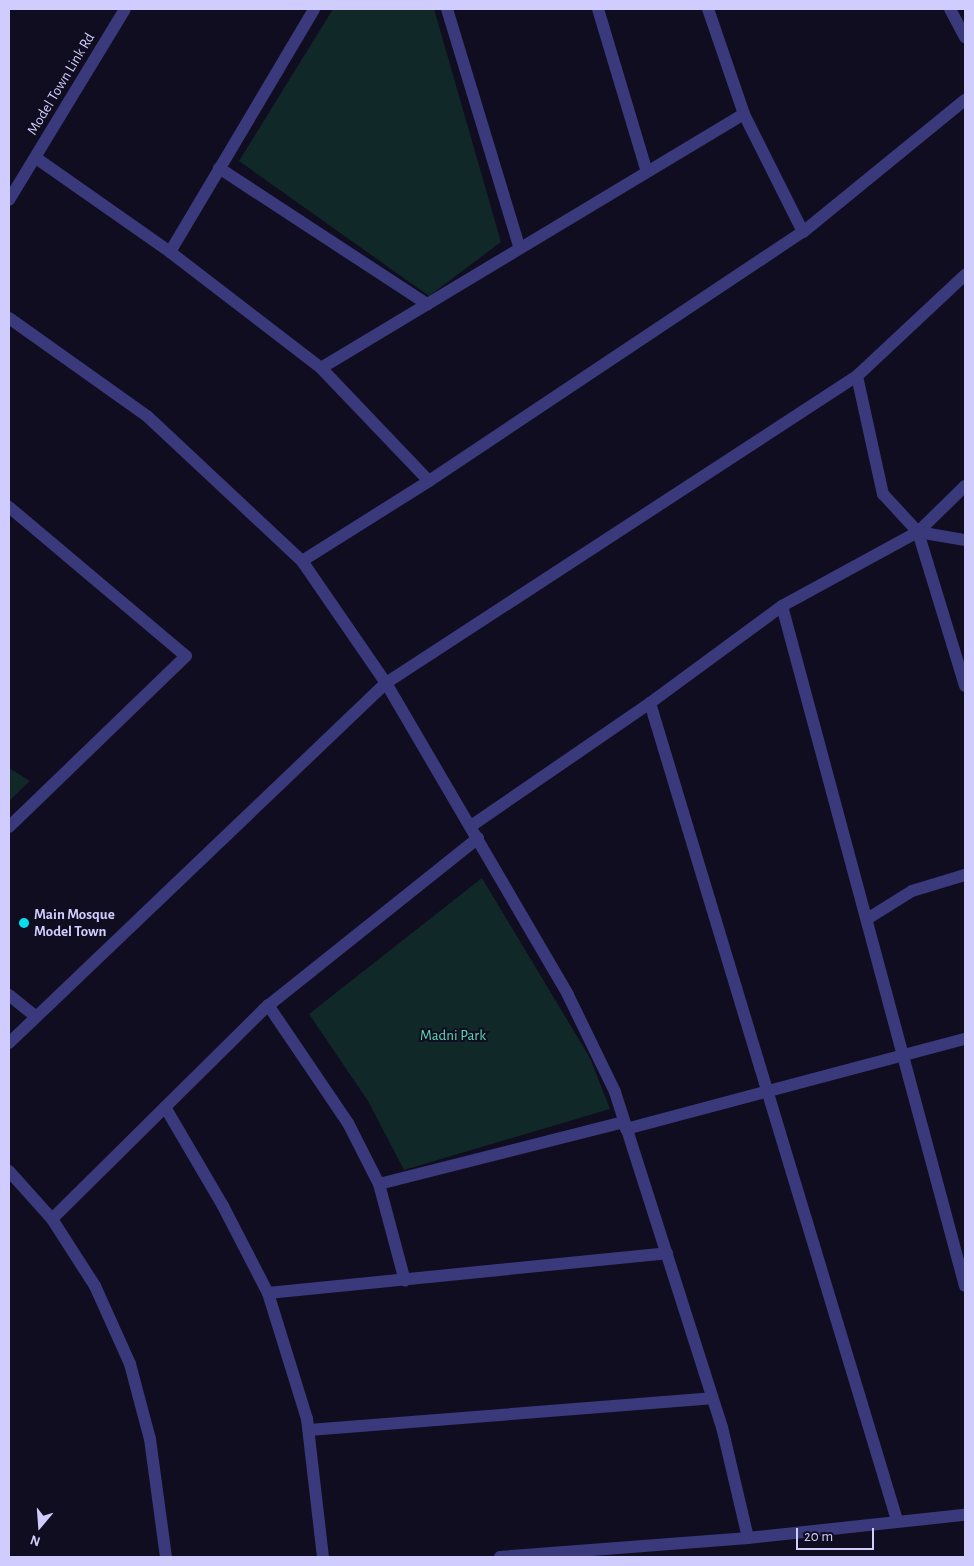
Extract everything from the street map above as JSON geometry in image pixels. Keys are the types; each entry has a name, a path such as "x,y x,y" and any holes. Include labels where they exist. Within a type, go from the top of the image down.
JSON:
{"street":[{"name":"Model Town Link Rd","path":"9,200 125,9"},
{"path":"170,252 314,9"},
{"path":"447,9 519,246"},
{"path":"598,9 647,172"},
{"path":"708,9 744,114 803,232"},
{"path":"950,9 965,37"},
{"path":"302,561 429,481 803,232 965,100"},
{"path":"321,368 519,246 744,114"},
{"path":"36,158 170,252 321,368 429,481"},
{"path":"220,168 427,304"},
{"path":"9,1043 35,1016 386,683 857,376 965,275"},
{"path":"9,318 147,416 302,561 386,683 568,995 615,1092 712,1398 748,1538"},
{"path":"857,376 882,494 918,532 965,686"},
{"path":"471,826 650,703 782,606 918,532 965,486"},
{"path":"9,507 186,656 9,827"},
{"path":"918,532 965,540"},
{"path":"782,606 965,1286"},
{"path":"650,703 897,1520"},
{"path":"52,1219 268,1005 478,838"},
{"path":"867,919 912,891 965,875"},
{"path":"9,995 35,1016"},
{"path":"268,1005 348,1123 380,1184 405,1281"},
{"path":"380,1184 768,1092 965,1039"},
{"path":"165,1107 223,1206 268,1293 309,1430 323,1557"},
{"path":"9,1170 52,1219 95,1286 130,1364 150,1439 166,1557"},
{"path":"268,1293 405,1281 667,1253"},
{"path":"309,1430 712,1398"},
{"path":"500,1557 748,1538 897,1520 965,1515"}],"green space":[{"path":"333,9 434,9 501,242 429,296 239,161"},
{"path":"9,768 30,781 9,801"},
{"name":"Madni Park","path":"482,878 590,1058 610,1109 404,1170 368,1101 309,1014"}],"place":[{"name":"Main Mosque Model Town","path":"24,923"}]}
